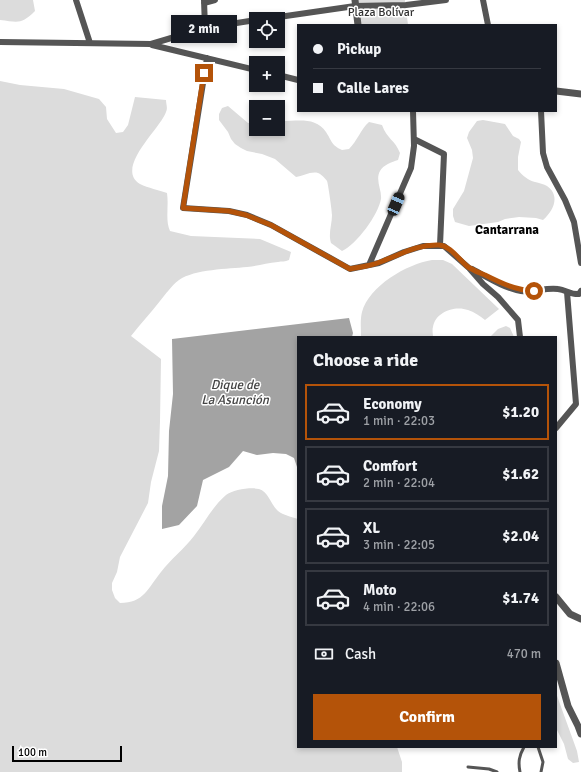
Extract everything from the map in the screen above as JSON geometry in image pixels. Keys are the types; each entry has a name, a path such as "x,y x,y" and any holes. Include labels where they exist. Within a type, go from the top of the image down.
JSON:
{"street":[{"path":"76,0 90,43"},
{"path":"205,28 204,2 214,0"},
{"path":"285,15 355,3 406,5 446,0"},
{"path":"483,0 488,24"},
{"path":"355,3 358,24"},
{"path":"151,44 205,28 249,21"},
{"path":"0,42 151,44 249,68"},
{"path":"207,58 183,208 229,211 246,215 271,225 350,269 379,263 404,252 423,246 444,246 455,254 483,284 498,297 518,320 520,336"},
{"path":"285,77 297,80"},
{"path":"557,91 581,94"},
{"path":"369,265 412,168 414,112"},
{"path":"541,112 543,152 547,167 565,200 574,222 581,263"},
{"path":"414,139 444,154 440,245"},
{"path":"469,268 520,291 558,289 580,294"},
{"path":"557,427 576,404 567,292"},
{"path":"557,598 570,614 581,618"},
{"path":"557,667 568,706 581,734"}],"lane":[{"path":"520,772 518,764 524,748"},
{"path":"538,748 543,762 541,772"},
{"path":"468,767 489,769 497,772"}],"green space":[{"path":"0,0 33,0 35,11 23,21 0,20"},
{"name":"Plaza Bolívar","path":"355,0 405,0 408,24 358,24"},
{"path":"0,81 20,85 64,89 99,99 106,107 107,119 116,133 123,132 128,125 135,97 166,100 166,112 141,148 135,158 132,168 133,177 140,184 167,193 168,222 170,231 191,236 260,239 291,252 289,260 286,261 251,267 212,270 186,276 171,287 131,336 161,359 159,451 151,482 148,503 120,557 117,572 112,583 112,590 115,598 120,603 135,600 145,594 165,567 198,531 221,499 237,490 255,488 262,490 278,511 297,519 297,748 397,748 402,762 402,772 0,772"},
{"path":"228,106 249,123 249,136 285,136 285,121 304,120 316,123 326,132 334,144 342,150 349,149 369,122 382,125 400,153 398,160 385,165 380,171 378,181 381,199 379,206 371,221 360,236 342,251 331,243 330,236 332,212 328,183 324,177 319,174 310,173 296,177 275,159 262,154 247,151 235,144 219,120 219,114 222,108"},
{"path":"483,120 505,124 513,136 521,142 518,157 518,170 528,179 546,185 554,194 555,199 552,208 543,220 519,217 505,219 498,222 469,226 455,222 453,209 464,191 473,158 472,150 467,138 469,132 477,121"},
{"path":"443,260 452,264 499,309 485,320 468,310 457,308 446,311 437,317 433,329 433,336 361,336 362,312 372,293 401,271 422,262"},
{"path":"506,326 510,328 514,336 491,336 498,329"},
{"path":"557,696 577,751 579,762 573,763 568,759 564,744 557,730"}],"water":[{"name":"Dique de La Asunción","path":"349,318 353,333 352,336 297,336 297,467 294,458 286,454 273,453 257,455 243,451 229,467 203,480 197,506 179,525 162,529 162,506 168,476 169,431 173,394 172,339"}],"district":[{"name":"Cantarrana","path":"507,229"}],"route":[{"path":"204,73 183,208 229,211 246,215 271,225 350,269 379,263 404,252 423,246 440,245 444,246 455,254 469,268 520,291 534,291"}]}
